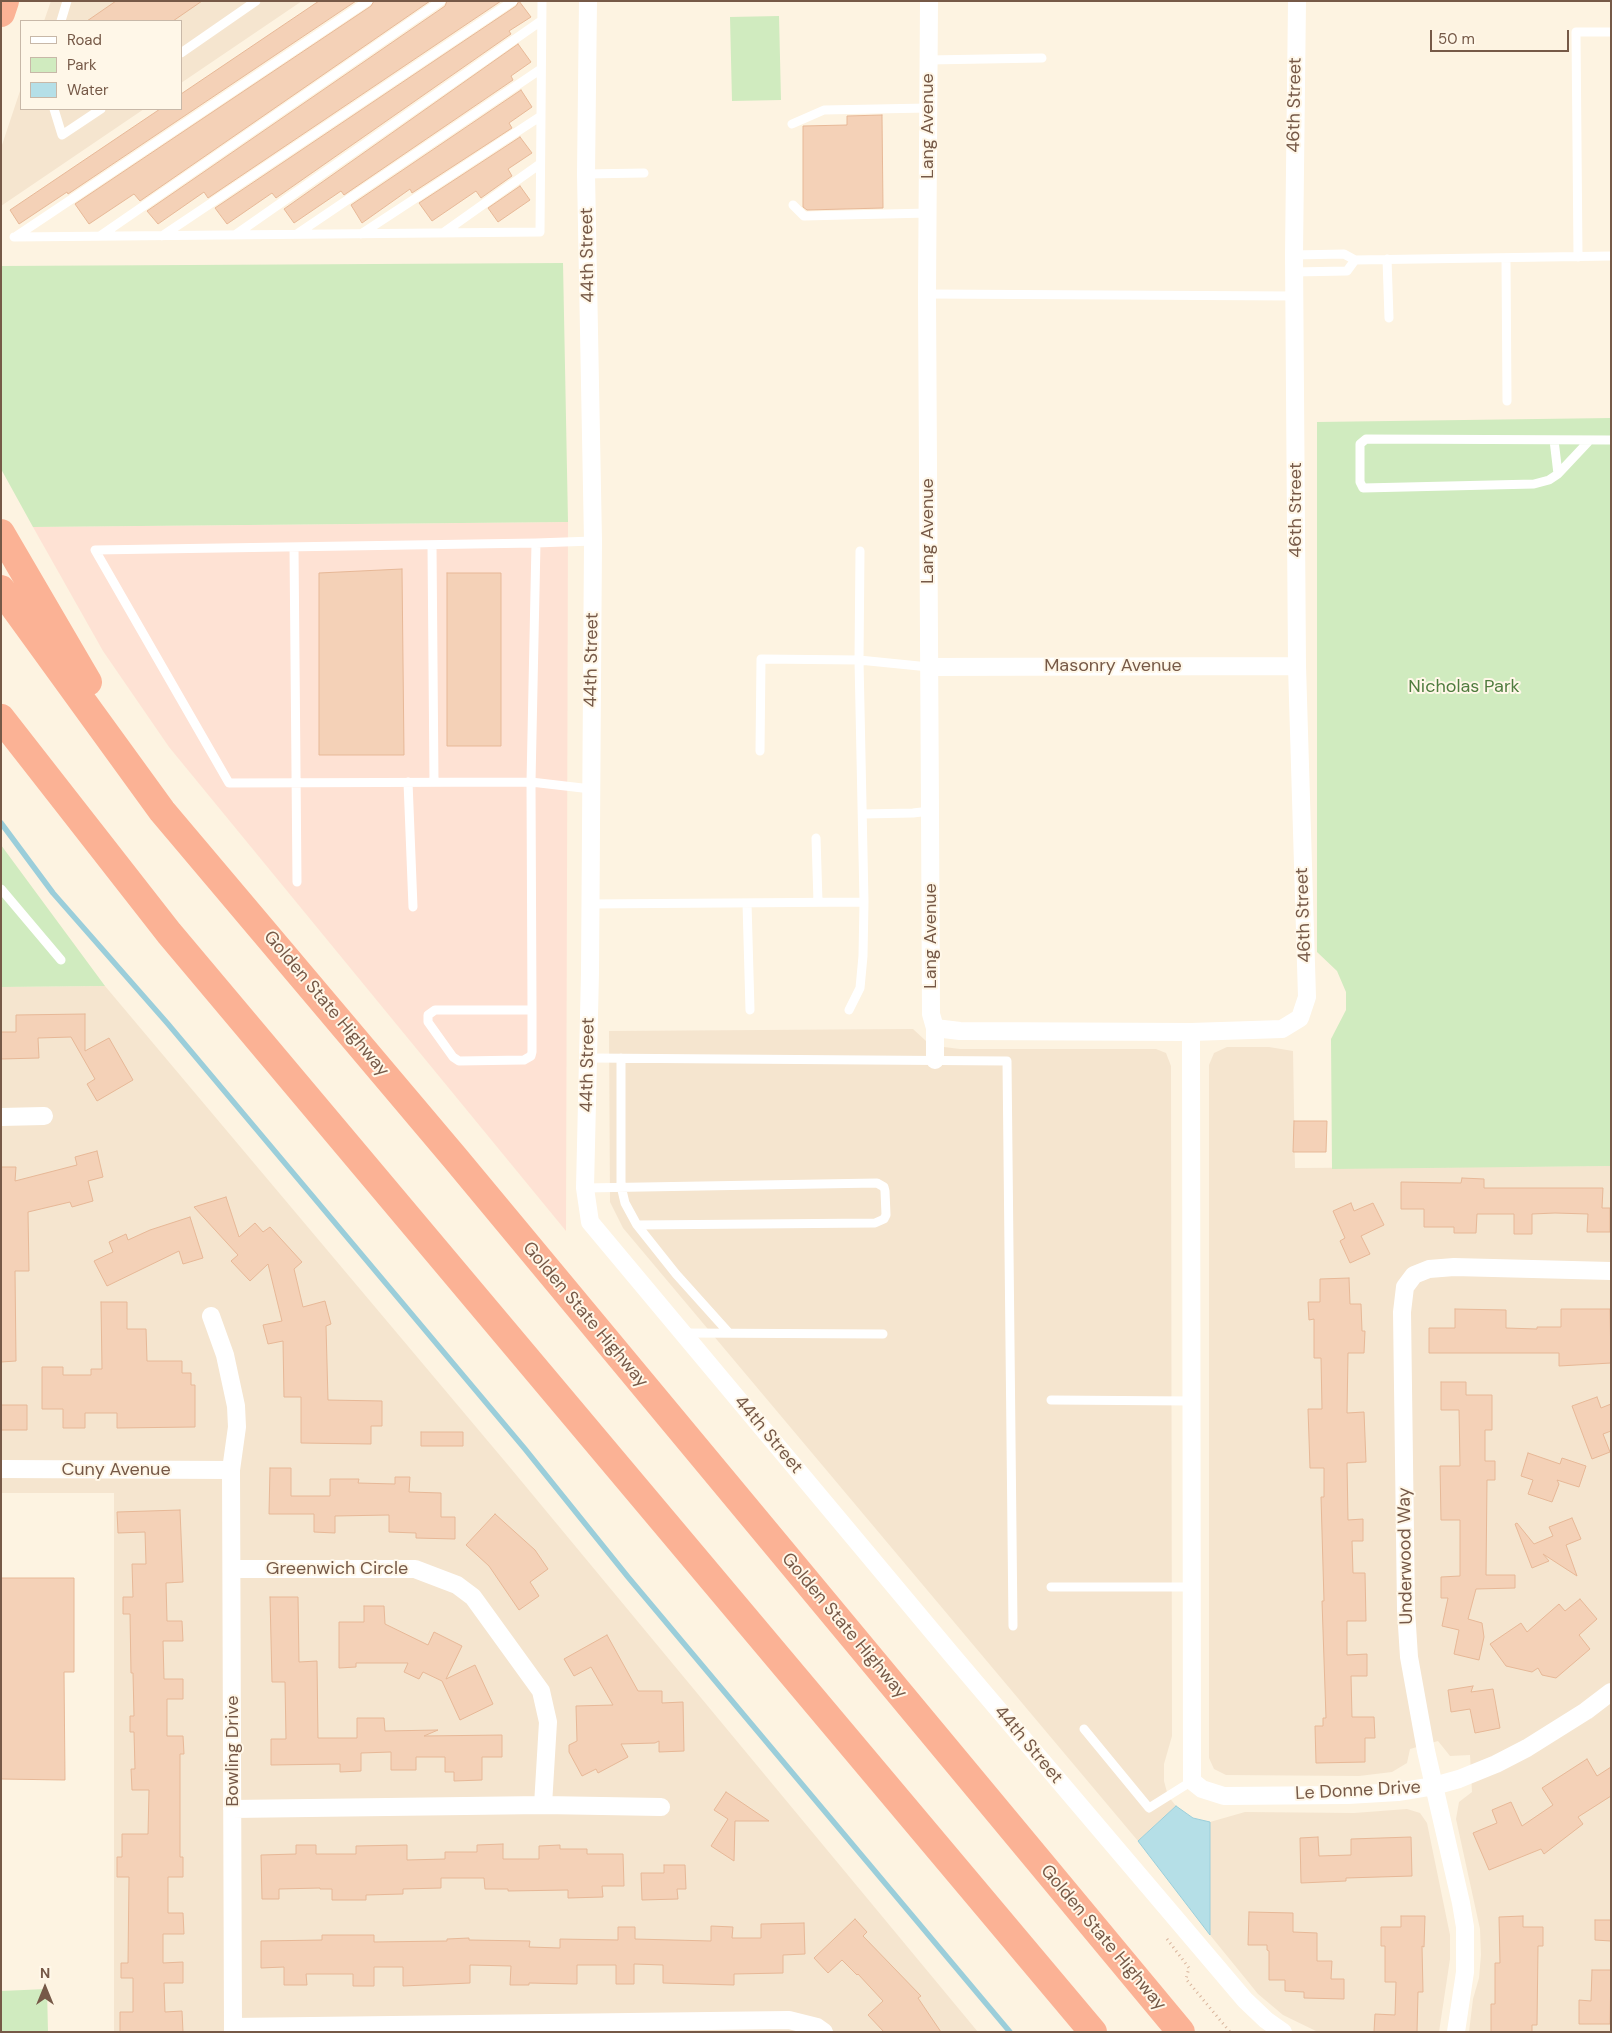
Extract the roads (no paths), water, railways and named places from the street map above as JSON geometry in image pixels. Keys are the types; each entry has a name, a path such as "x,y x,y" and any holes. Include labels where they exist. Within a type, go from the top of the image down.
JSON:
{"highway":[{"path":"1,13 5,1"},
{"path":"1,533 162,811"},
{"name":"Golden State Highway","path":"1,589 162,811 468,1173 1181,2032"},
{"path":"1,718 169,933 1093,2032"}],"street":[{"name":"44th Street","path":"588,1 586,174 593,541 585,1188 590,1222 952,1655 1245,2000 1282,2032"},
{"name":"Lang Avenue","path":"929,1 927,294 929,667 931,1014 935,1028 935,1060"},
{"name":"46th Street","path":"1191,1032 1282,1030 1300,1018 1307,997 1297,666 1294,264 1297,1"},
{"name":"Masonry Avenue","path":"929,667 1297,666"},
{"path":"935,1028 960,1031 1191,1032 1191,1587 1197,1785"},
{"path":"1,1117 44,1116"},
{"name":"Underwood Way","path":"1456,2032 1465,1972 1465,1927 1418,1712 1409,1657 1406,1610 1402,1312 1405,1287 1414,1275 1428,1269 1454,1267 1611,1272"},
{"name":"Bowling Drive","path":"211,1316 225,1354 236,1406 238,1427 231,1470 233,1569 233,2029"},
{"name":"Cuny Avenue","path":"1,1469 231,1470"},
{"name":"Greenwich Circle","path":"233,1569 415,1569 457,1585 473,1597 541,1691 548,1722 544,1805"},
{"name":"Le Donne Drive","path":"1197,1785 1224,1796 1348,1795 1398,1792 1434,1786 1459,1779 1519,1752 1610,1696"},
{"path":"232,1809 544,1805 661,1807"},
{"path":"233,2029 790,2020 817,2027 824,2032"}],"lane":[{"path":"61,20 67,1"},
{"path":"182,52 256,1"},
{"path":"368,1 14,237 540,232 542,1"},
{"path":"100,236 442,1"},
{"path":"162,236 513,1"},
{"path":"235,235 541,21"},
{"path":"1578,257 1576,32 1611,32"},
{"path":"929,60 1042,58"},
{"path":"296,234 541,69"},
{"path":"792,124 824,110 928,108"},
{"path":"54,110 62,136 100,110"},
{"path":"361,234 541,116"},
{"path":"443,233 540,164"},
{"path":"586,174 644,173"},
{"path":"793,205 804,216 928,213"},
{"path":"1294,264 1344,254 1356,260 1611,256"},
{"path":"1506,258 1507,401"},
{"path":"1294,264 1348,270 1356,260"},
{"path":"1387,260 1389,318"},
{"path":"927,294 1294,296"},
{"path":"1589,440 1558,474 1549,480 1534,484 1363,488 1360,482 1360,444 1366,439 1611,440"},
{"path":"1554,440 1558,474"},
{"path":"591,789 531,782 228,783 95,550 593,541"},
{"path":"532,1010 435,1010 431,1011 428,1015 428,1022 456,1060 524,1060 531,1056 532,1010 531,782 536,543"},
{"path":"432,545 434,782"},
{"path":"294,547 297,882"},
{"path":"849,1010 860,988 864,902 859,660 860,551"},
{"path":"760,750 761,659 859,660 929,667"},
{"path":"408,782 413,907"},
{"path":"862,814 913,814 930,811"},
{"path":"816,838 818,902"},
{"path":"1,888 61,960"},
{"path":"590,904 864,902"},
{"path":"747,903 750,1010"},
{"path":"588,1058 1007,1061 1013,1626"},
{"path":"621,1058 621,1186 624,1203 637,1225 676,1274 729,1333"},
{"path":"585,1188 877,1183 884,1187 886,1191 886,1215 884,1219 875,1223 637,1225"},
{"path":"683,1333 882,1334"},
{"path":"1051,1400 1191,1401"},
{"path":"1051,1586 1191,1587"},
{"path":"1084,1729 1149,1808 1197,1785"}],"water":[{"path":"1176,1806 1193,1818 1210,1822 1210,1935 1138,1841"}],"waterway":[{"path":"1,823 53,893 168,1024 525,1449 628,1577 1010,2032"}],"park label":[{"name":"Nicholas Park","path":"1464,687"}]}
